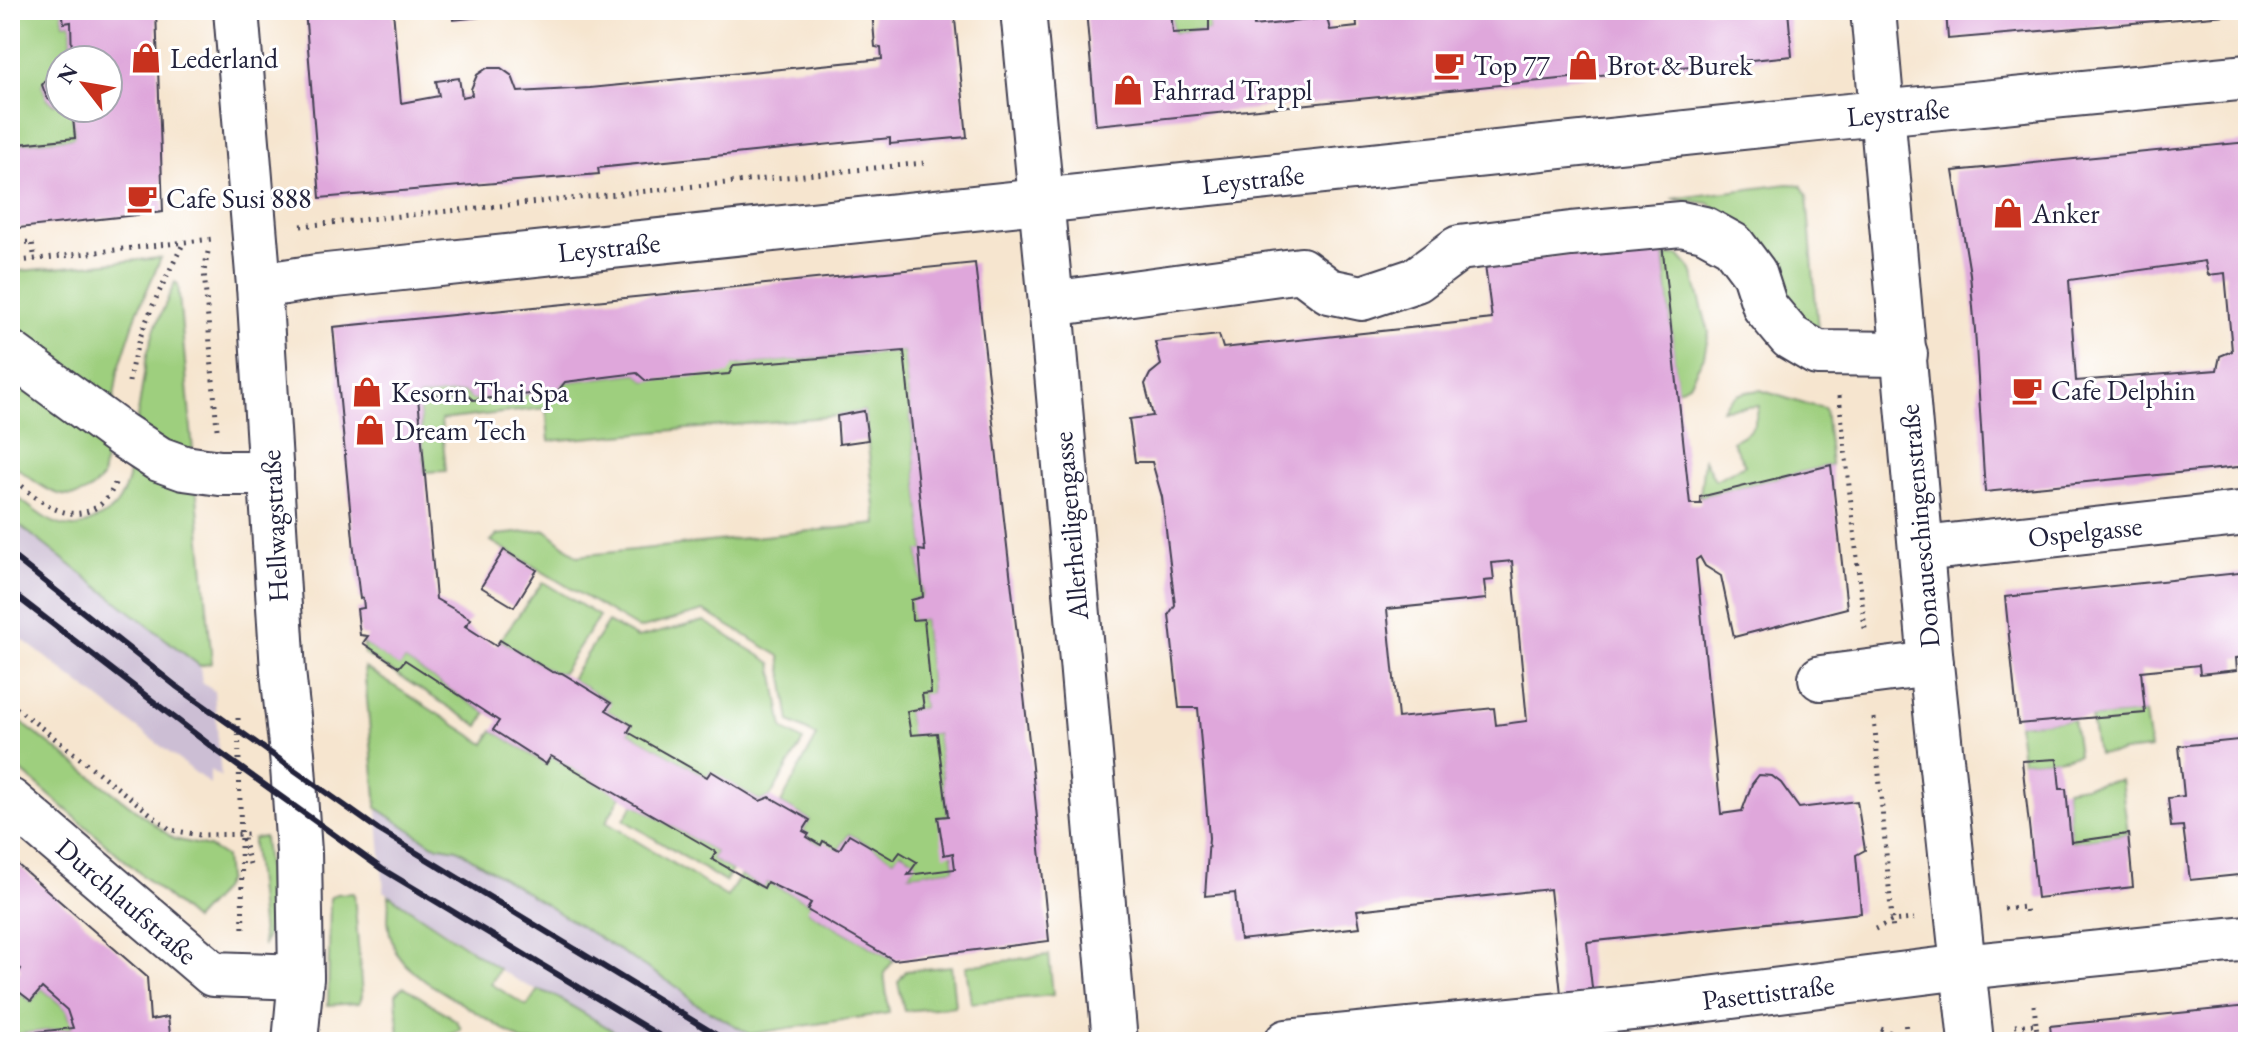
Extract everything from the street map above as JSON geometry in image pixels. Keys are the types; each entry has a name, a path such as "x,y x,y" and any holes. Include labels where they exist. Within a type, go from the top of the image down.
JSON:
{"street":[{"name":"Hellwagstraße","path":"236,10 259,286 283,671 298,838 301,977 295,1042"},
{"name":"Allerheiligengasse","path":"1023,10 1115,1042"},
{"name":"Donaueschingenstraße","path":"1873,10 1931,664 1971,1042"},
{"name":"Leystraße","path":"259,286 317,277 2248,77"},
{"path":"1051,304 1301,270 1329,291 1362,298 1416,280 1459,248 1681,224 1704,229 1733,245 1754,273 1765,307 1790,337 1817,353 1905,354"},
{"path":"10,353 159,459 184,468 208,471 271,473"},
{"name":"Ospelgasse","path":"1922,549 2248,513"},
{"path":"1821,678 1931,664"},
{"name":"Durchlaufstraße","path":"10,801 213,974 301,977"},
{"name":"Pasettistraße","path":"1287,1042 1652,1006 1963,967 2248,938"}],"path":[{"path":"10,262 210,239 204,271 210,342"},
{"path":"10,243 32,242 35,260"},
{"path":"10,703 171,830 200,835 241,834"},
{"path":"238,705 243,976"}],"shaded area":[{"path":"10,518 200,666 202,683 214,691 221,777 210,770 210,784 10,630"},
{"path":"377,808 433,845 456,849 682,990 693,1002 750,1034 675,1042 633,1042 553,995 527,986 502,971 384,891"}],"green space":[{"path":"10,10 62,10 64,23 71,22 72,44 44,44 44,124 74,124 75,138 10,145"},
{"path":"1171,10 1227,10 1227,15 1209,16 1209,31 1173,33"},
{"path":"1252,10 1327,10 1327,18 1254,26"},
{"path":"1801,185 1807,196 1818,330 1788,314 1761,247 1747,229 1708,203 1671,199"},
{"path":"1679,255 1692,270 1709,333 1704,356 1689,384 1677,390 1664,257"},
{"path":"161,258 138,310 118,371 102,478 79,495 56,493 32,480 10,462 10,272"},
{"path":"175,282 178,284 212,663 200,666 10,518 10,491 40,515 66,526 76,527 101,517 117,504 128,478 147,355"},
{"path":"904,351 925,551 919,551 923,597 912,600 913,620 924,619 931,693 922,695 924,708 907,711 912,735 937,733 955,869 908,875 916,862 901,852 894,860 849,834 839,850 821,845 803,831 810,820 781,803 817,736 790,722 780,656 704,611 639,629 491,541 497,535 546,530 577,556 877,524 864,411 837,416 549,441 546,408 441,420 446,471 425,472 418,397 464,392 473,400 558,391 565,382 637,373 646,381 734,365"},
{"path":"1760,390 1825,408 1831,465 1700,497 1704,459 1715,480 1745,465 1732,441 1752,428 1759,406 1722,409 1738,395"},
{"path":"543,582 599,616 562,673 552,672 500,640"},
{"path":"704,621 772,663 783,729 803,741 770,797 760,801 711,772 707,777 628,732 632,725 606,710 610,702 571,679 608,622 637,638"},
{"path":"363,643 399,666 405,660 486,713 479,726 364,654"},
{"path":"364,667 485,744 493,730 546,764 551,756 621,796 606,822 727,897 741,875 763,888 767,882 811,903 808,911 894,960 884,973 889,1013 750,1034 693,1002 682,990 457,849 433,845 377,808"},
{"path":"2145,713 2150,749 2097,755 2091,718"},
{"path":"10,714 174,839 209,847 225,857 227,879 221,891 194,920 10,761"},
{"path":"2073,719 2078,755 2022,761 2018,724"},
{"path":"2121,780 2128,834 2071,842 2066,789"},
{"path":"634,804 716,852 712,859 732,870 725,882 624,820"},
{"path":"264,837 270,908 263,945 253,839"},
{"path":"354,893 362,996 359,1003 328,1005 330,898 336,894"},
{"path":"389,895 499,969 491,984 527,1006 538,990 553,995 632,1042 524,1042 425,981 406,965 396,952 390,934"},
{"path":"1049,955 1053,995 971,1003 966,966"},
{"path":"951,966 955,1006 904,1011 898,982 906,971"},
{"path":"10,985 31,1001 42,988 67,1010 73,1028 10,1035"},
{"path":"405,987 457,1021 461,1029 452,1034 399,1037 396,994"}],"building":[{"path":"62,10 156,10 163,212 10,229 10,145 75,138 74,124 124,124 124,44 72,44 71,22 64,23"},
{"path":"305,10 393,10 401,103 439,96 436,81 459,78 462,97 472,95 471,89 477,75 487,68 501,68 512,76 518,92 590,88 882,59 881,48 875,47 872,10 954,10 967,137 890,144 890,138 598,168 599,174 320,198"},
{"path":"452,10 480,10 480,17 453,20"},
{"path":"1086,10 1171,10 1173,33 1209,31 1209,16 1227,15 1227,10 1252,10 1254,26 1327,18 1330,30 1357,27 1356,10 1788,10 1792,56 1096,125"},
{"path":"1946,10 2248,10 2248,13 1948,39"},
{"path":"2248,142 2248,466 1985,492 1970,274 1953,171","holes":["2205,261 2208,275 2225,273 2232,351 2220,356 2217,370 2076,381 2069,280"]},
{"path":"1662,243 1690,504 1701,504 1700,497 1831,465 1847,608 1734,637 1721,576 1705,566 1700,557 1696,560 1721,814 1742,811 1752,784 1759,775 1772,776 1781,783 1799,808 1857,801 1865,850 1856,855 1861,913 1587,942 1598,1042 1566,1042 1550,889 1357,910 1360,927 1240,940 1235,893 1205,896 1209,838 1198,708 1179,708 1169,614 1175,605 1162,497 1152,462 1135,462 1129,419 1153,416 1145,384 1150,374 1161,365 1155,342 1219,335 1223,348 1492,319 1485,265","holes":["1512,561 1527,721 1496,725 1494,708 1398,718 1387,609 1486,599 1484,581 1494,580 1492,563"]},
{"path":"975,263 1049,941 894,960 807,910 811,903 767,882 764,888 712,859 716,852 551,756 546,764 493,730 499,721 405,660 399,667 363,643 368,636 360,635 357,609 364,608 363,598 360,599 354,550 333,327","holes":["904,351 925,551 919,550 923,597 911,600 912,620 924,619 931,693 922,694 924,708 907,711 911,735 937,733 948,816 938,817 944,855 953,853 955,869 908,875 917,862 900,852 894,860 849,834 839,850 807,837 809,834 803,831 810,820 770,797 760,801 711,771 707,777 628,732 632,725 606,710 611,703 500,640 496,646 465,626 471,619 436,599 418,397 464,392 473,400 558,391 565,382 637,373 646,381 729,374 734,365"]},
{"path":"864,411 868,440 839,444 837,416"},
{"path":"504,550 537,570 514,607 481,587"},
{"path":"2248,572 2248,657 2236,658 2237,670 2200,674 2199,665 2141,671 2145,713 2018,724 2005,597"},
{"path":"2248,739 2248,874 2190,880 2183,826 2171,827 2168,798 2184,796 2179,746"},
{"path":"2057,759 2060,789 2066,789 2071,842 2128,834 2133,887 2037,898 2022,761"},
{"path":"10,858 147,977 150,1020 168,1017 171,1042 10,1042 10,1035 73,1028 67,1010 42,988 31,1001 10,985 21,969 10,960"},
{"path":"2248,1006 2248,1042 2052,1042 2050,1026"}],"railway":[{"path":"10,554 176,686 379,830 728,1042"},
{"path":"10,591 220,753 382,869 670,1042"}],"place":[{"name":"Lederland","path":"146,58"},
{"name":"Top 77","path":"1449,65"},
{"name":"Brot & Burek","path":"1583,65"},
{"name":"Fahrrad Trappl","path":"1128,90"},
{"name":"Cafe Susi 888","path":"142,198"},
{"name":"Anker","path":"2008,213"},
{"name":"Cafe Delphin","path":"2027,390"},
{"name":"Kesorn Thai Spa","path":"367,392"},
{"name":"Dream Tech","path":"370,430"}]}
